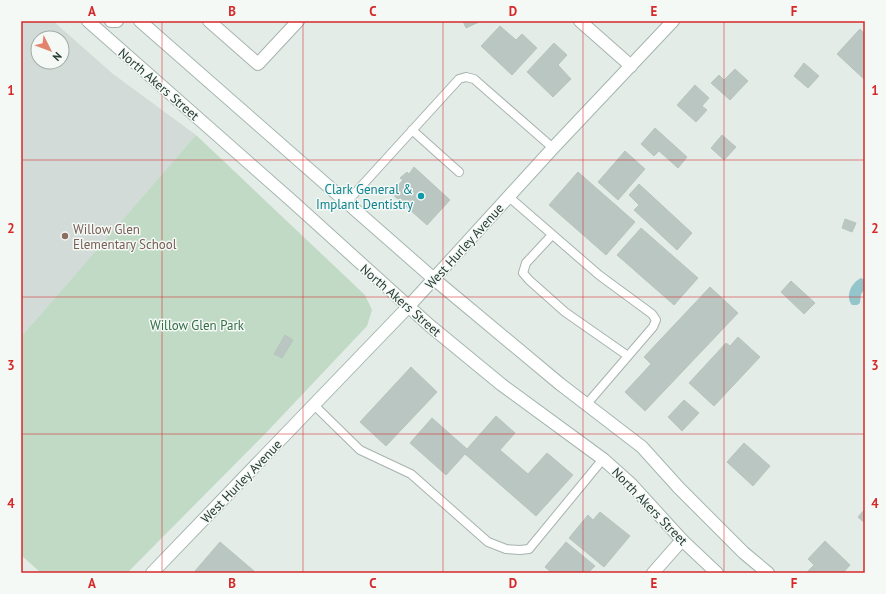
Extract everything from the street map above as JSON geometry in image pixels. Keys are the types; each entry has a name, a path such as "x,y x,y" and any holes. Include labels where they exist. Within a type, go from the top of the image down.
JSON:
{"main road":[{"name":"North Akers Street","path":"88,21 292,201 408,307 502,386 604,459 631,484 682,540 717,573"},
{"path":"111,21 117,21"},
{"path":"140,21 434,280 586,405 642,447 738,547 768,573"},
{"path":"209,21 258,64 298,21"},
{"path":"580,21 631,66"},
{"name":"West Hurley Avenue","path":"152,573 434,280 553,148 673,21"},
{"path":"653,573 682,540"}],"lane":[{"path":"346,202 459,79 466,77 474,79 553,148"},
{"path":"412,130 458,172"},
{"path":"509,197 599,276 652,314 656,320 653,327 586,405"},
{"path":"552,235 526,263 523,273 565,312 628,356"},
{"path":"314,405 360,450 411,474 488,542 506,549 529,549 604,459"}],"shaded area":[{"name":"Willow Glen Elementary School","path":"21,21 53,21 63,30 30,30 30,70 70,70 70,36 113,74 196,135 21,337"}],"green space":[{"name":"Willow Glen Park","path":"196,135 365,295 372,310 367,326 264,435 127,573 41,573 21,555 21,337"}],"water":[{"path":"861,278 865,280 865,289 861,294 860,303 857,305 852,305 849,298 850,290 854,283"}],"building":[{"path":"463,21 481,21 466,28"},
{"path":"500,26 516,40 522,34 537,48 512,75 481,46"},
{"path":"860,29 865,34 865,80 837,54"},
{"path":"554,43 567,55 558,65 571,79 553,97 527,72"},
{"path":"804,63 819,76 808,88 794,76"},
{"path":"735,69 748,81 730,100 711,83 719,75 724,80"},
{"path":"695,85 709,98 702,106 707,110 696,122 677,105"},
{"path":"655,128 687,157 678,168 659,151 654,156 641,144"},
{"path":"722,135 736,147 724,160 711,148"},
{"path":"625,151 645,169 618,200 598,182"},
{"name":"Clark General & Implant Dentistry","path":"414,167 450,200 427,225 391,193 403,180 400,178 407,172 409,174"},
{"path":"578,172 635,222 606,255 549,205"},
{"path":"639,184 692,233 677,250 634,210 639,205 629,195"},
{"path":"845,219 856,223 852,232 842,228"},
{"path":"641,228 698,278 674,305 617,255"},
{"path":"791,281 815,303 804,314 781,292"},
{"path":"710,287 738,313 645,411 625,392 651,364 644,357"},
{"path":"285,335 293,340 282,358 274,354"},
{"path":"738,337 760,357 714,406 689,383 726,343 730,346"},
{"path":"411,367 437,392 386,446 360,422"},
{"path":"684,400 699,413 682,431 668,417"},
{"path":"496,416 515,433 500,450 528,474 547,453 573,475 536,516 465,454 446,475 410,443 432,418 467,449"},
{"path":"744,443 770,466 753,486 727,462"},
{"path":"865,509 865,523 858,517"},
{"path":"600,512 630,536 604,567 569,538 588,515 593,520"},
{"path":"825,541 850,565 843,573 806,573 814,565 808,559"},
{"path":"220,542 254,571 253,573 197,573 195,571"},
{"path":"566,542 595,566 588,573 552,573 545,567"}],"place":[{"name":"Clark General & Implant Dentistry","path":"421,196"},
{"name":"Willow Glen Elementary School","path":"65,236"}]}
